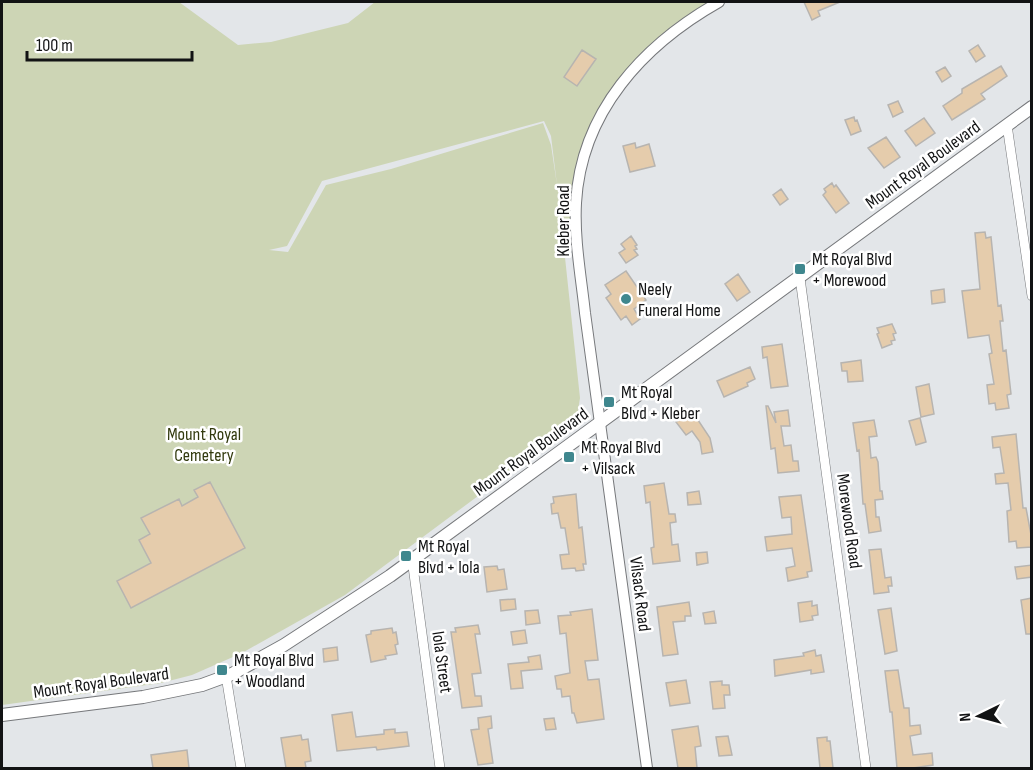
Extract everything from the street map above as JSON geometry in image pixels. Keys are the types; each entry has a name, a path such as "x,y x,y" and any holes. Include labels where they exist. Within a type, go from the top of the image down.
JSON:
{"main road":[{"name":"Mount Royal Boulevard","path":"2,715 143,697 202,685 226,676 263,657 332,615 412,559 1032,107"}],"street":[{"name":"Kleber Road","path":"601,423 577,237 577,191 584,158 602,111 633,68 663,39 719,2"},
{"path":"1007,125 1032,296"},
{"name":"Morewood Road","path":"800,278 866,768"},
{"name":"Vilsack Road","path":"601,423 646,768"},
{"name":"Iola Street","path":"412,559 440,768"},
{"path":"226,676 241,768"}],"green space":[{"name":"Mount Royal Cemetery","path":"4,2 179,2 238,45 271,42 348,23 375,2 719,2 647,54 593,130 576,219 561,220 580,398 576,423 345,595 242,653 192,675 161,683 2,705 2,7","holes":["544,121 551,136 557,185 551,145 543,123 391,169 326,185 288,252 269,250 287,246 322,181"]}],"building":[{"path":"804,2 840,2 818,11 820,16 812,20"},
{"path":"978,45 985,56 976,62 969,51"},
{"path":"582,50 596,59 577,86 564,77"},
{"path":"1001,66 1007,76 981,94 985,99 952,120 943,106 962,93 962,89"},
{"path":"945,67 951,76 942,82 936,72"},
{"path":"898,101 903,112 893,117 888,105"},
{"path":"854,117 861,131 851,135 845,120"},
{"path":"924,118 935,133 916,146 905,131"},
{"path":"886,137 900,157 884,168 868,148"},
{"path":"635,143 636,148 649,144 655,166 630,172 623,146"},
{"path":"832,183 849,203 836,213 823,195 826,192 824,189"},
{"path":"781,189 788,199 780,205 773,195"},
{"path":"985,232 986,238 991,237 998,306 1001,305 1003,321 1000,321 1003,351 1006,350 1011,394 1007,395 1009,408 996,410 995,403 989,404 987,385 994,384 989,354 992,353 989,335 968,338 962,291 980,289 975,233"},
{"path":"631,236 637,245 635,246 637,249 634,250 638,255 626,263 619,253 625,249 621,244"},
{"name":"Neely Funeral Home","path":"626,271 646,300 634,309 640,319 632,325 626,316 621,320 606,298 611,294 605,285"},
{"path":"738,274 750,292 737,301 725,284"},
{"path":"944,289 945,302 932,304 931,291"},
{"path":"892,324 896,333 893,334 895,340 891,341 892,344 882,348 877,328"},
{"path":"782,344 788,386 771,388 767,357 763,358 762,347"},
{"path":"861,360 863,381 848,382 847,371 842,371 841,363"},
{"path":"750,367 755,379 747,383 748,386 724,397 717,381"},
{"path":"929,384 934,414 921,417 916,387"},
{"path":"766,406 776,423 774,412 788,410 790,426 781,426 784,446 791,445 793,461 798,461 799,471 778,473 775,448 771,449"},
{"path":"687,409 690,413 692,411 710,438 713,452 702,454 700,442 692,431 686,435 676,422 679,420 676,416"},
{"path":"920,418 926,442 916,445 909,421"},
{"path":"874,420 877,436 869,437 871,458 876,457 878,462 880,491 882,491 883,499 875,500 876,517 879,517 881,531 869,533 865,504 863,504 859,450 857,451 853,423"},
{"path":"1016,434 1023,508 1026,508 1032,547 1017,548 1016,541 1009,542 1007,511 1011,510 1008,483 996,484 995,474 1004,473 1000,447 993,448 992,437"},
{"path":"210,482 245,548 131,608 117,581 151,563 139,540 150,534 141,518 179,499 182,506 198,497 194,490"},
{"path":"664,483 669,514 675,514 676,522 670,523 672,545 678,544 680,561 653,564 651,548 654,547 650,502 646,503 644,486"},
{"path":"699,491 701,504 688,505 687,493"},
{"path":"576,494 579,528 582,527 586,564 583,564 584,570 576,571 575,568 562,569 560,555 569,554 565,528 561,528 558,513 552,514 551,504 554,503 553,497"},
{"path":"801,495 812,571 807,572 808,577 788,581 786,568 795,566 792,548 767,551 765,537 792,534 791,517 782,518 779,497"},
{"path":"881,549 885,578 891,577 892,586 888,586 889,592 874,594 869,550"},
{"path":"707,552 708,563 697,565 696,553"},
{"path":"1032,565 1032,577 1017,579 1015,567"},
{"path":"497,566 498,570 504,569 507,589 487,592 484,567"},
{"path":"1032,598 1032,634 1026,634 1021,600"},
{"path":"515,599 516,609 501,611 500,600"},
{"path":"812,601 812,606 817,605 818,615 812,616 813,620 800,622 798,603"},
{"path":"689,602 691,616 685,616 685,621 673,622 678,654 663,656 657,607"},
{"path":"891,608 897,651 885,654 878,610"},
{"path":"592,609 598,660 585,661 588,680 599,679 604,719 577,723 572,713 570,696 562,697 561,689 557,689 555,676 570,673 566,633 560,634 558,616"},
{"path":"538,610 540,623 526,625 525,611"},
{"path":"714,611 716,623 705,624 703,613"},
{"path":"478,625 480,634 475,634 481,673 472,674 475,696 481,696 482,706 462,708 451,632 456,632 455,628"},
{"path":"392,628 393,633 396,632 397,654 371,662 366,635 371,634 371,631"},
{"path":"525,630 527,643 513,645 511,632"},
{"path":"337,647 338,660 324,662 323,649"},
{"path":"815,650 816,656 821,655 824,672 811,674 811,670 775,676 774,660 804,656 803,653"},
{"path":"540,655 542,669 521,671 523,688 511,689 508,664 529,662 528,657"},
{"path":"898,670 904,708 909,708 910,726 920,725 921,734 910,736 913,755 932,753 933,765 897,768 892,712 890,712 885,671"},
{"path":"686,680 690,703 670,706 666,683"},
{"path":"722,681 722,685 729,685 730,695 724,695 725,708 713,709 710,682"},
{"path":"352,712 356,737 384,734 384,730 395,729 395,733 407,732 409,746 337,751 332,715"},
{"path":"491,716 492,728 488,729 493,763 478,765 471,730 479,729 478,718"},
{"path":"554,718 556,729 546,730 544,719"},
{"path":"698,726 701,746 695,747 697,768 678,768 672,730"},
{"path":"301,735 302,740 308,739 311,761 305,762 306,768 286,768 281,738"},
{"path":"728,736 732,755 719,756 716,737"},
{"path":"827,737 827,741 830,741 833,768 820,768 817,738"},
{"path":"187,750 189,768 153,768 151,755"}],"place":[{"name":"Mt Royal Blvd + Morewood","path":"800,269"},
{"name":"Neely Funeral Home","path":"626,299"},
{"name":"Mt Royal Blvd + Kleber","path":"609,402"},
{"name":"Mt Royal Blvd + Vilsack","path":"569,457"},
{"name":"Mt Royal Blvd + Iola","path":"406,556"},
{"name":"Mt Royal Blvd + Woodland","path":"222,670"}]}
